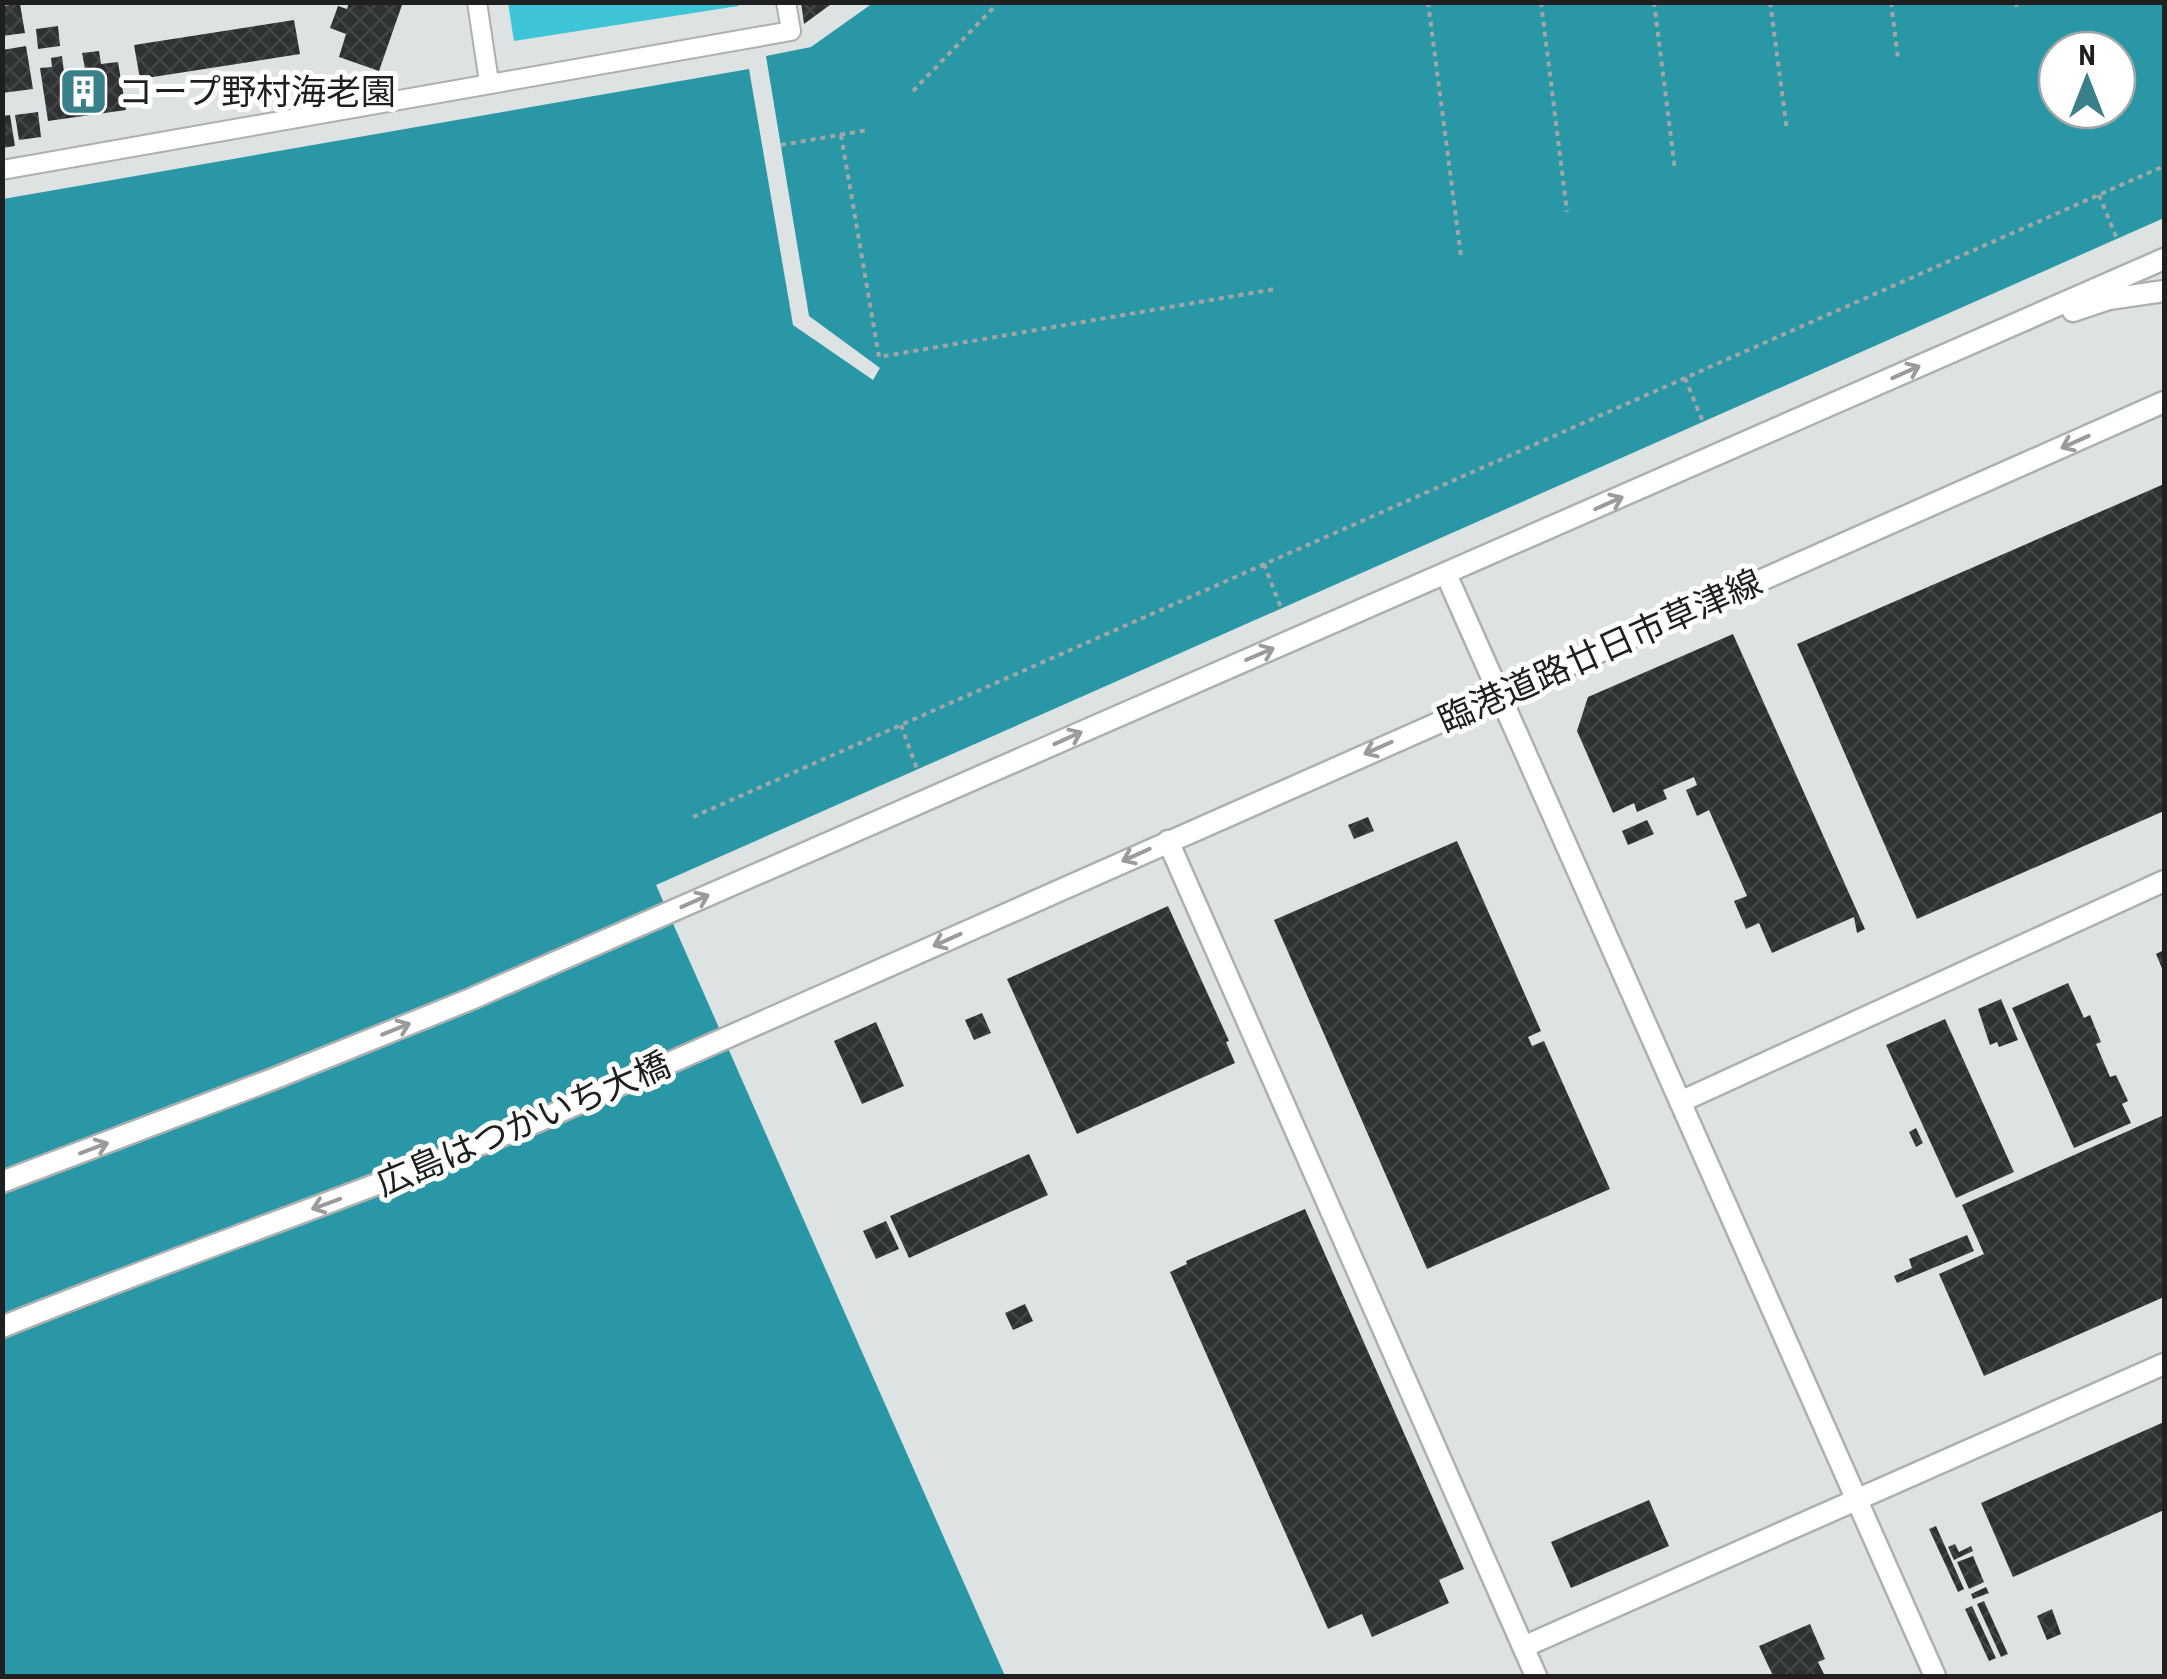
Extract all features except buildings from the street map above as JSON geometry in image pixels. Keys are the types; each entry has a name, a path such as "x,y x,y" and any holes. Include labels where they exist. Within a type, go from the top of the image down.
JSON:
{"street":[{"path":"477,2 489,82"},
{"path":"2,170 790,31 786,2"},
{"path":"2,1182 453,1006 2164,258"},
{"path":"1958,350 2109,299 2164,291"},
{"name":"臨港道路廿日市草津線","path":"1036,900 2164,402"},
{"path":"1446,574 1935,1676"},
{"path":"1168,840 1536,1676"},
{"path":"1680,1102 2164,881"},
{"name":"広島はつかいち大橋","path":"2,1327 399,1178 536,1122 1036,900"},
{"path":"1523,1647 2164,1364"}],"path":[{"path":"913,91 999,2"},
{"path":"1428,2 1461,256"},
{"path":"1541,2 1567,212"},
{"path":"1654,2 1676,170"},
{"path":"1770,2 1787,130"},
{"path":"1891,2 1898,59"},
{"path":"2016,2 2017,10"},
{"path":"781,145 868,130"},
{"path":"841,135 879,357 1275,289"},
{"path":"693,817 2164,166"},
{"path":"2099,195 2117,239"},
{"path":"1685,378 1703,422"},
{"path":"1264,564 1281,608"},
{"path":"900,725 917,769"}],"shaded area":[{"path":"508,2 740,3 514,41"},
{"path":"873,3 2164,3 2164,218 656,885 1005,1676 3,1676 3,199 749,69 793,325 873,380 880,368 809,316 766,56 811,47"}],"place":[{"name":"コープ野村海老園","path":"83,92"}]}
